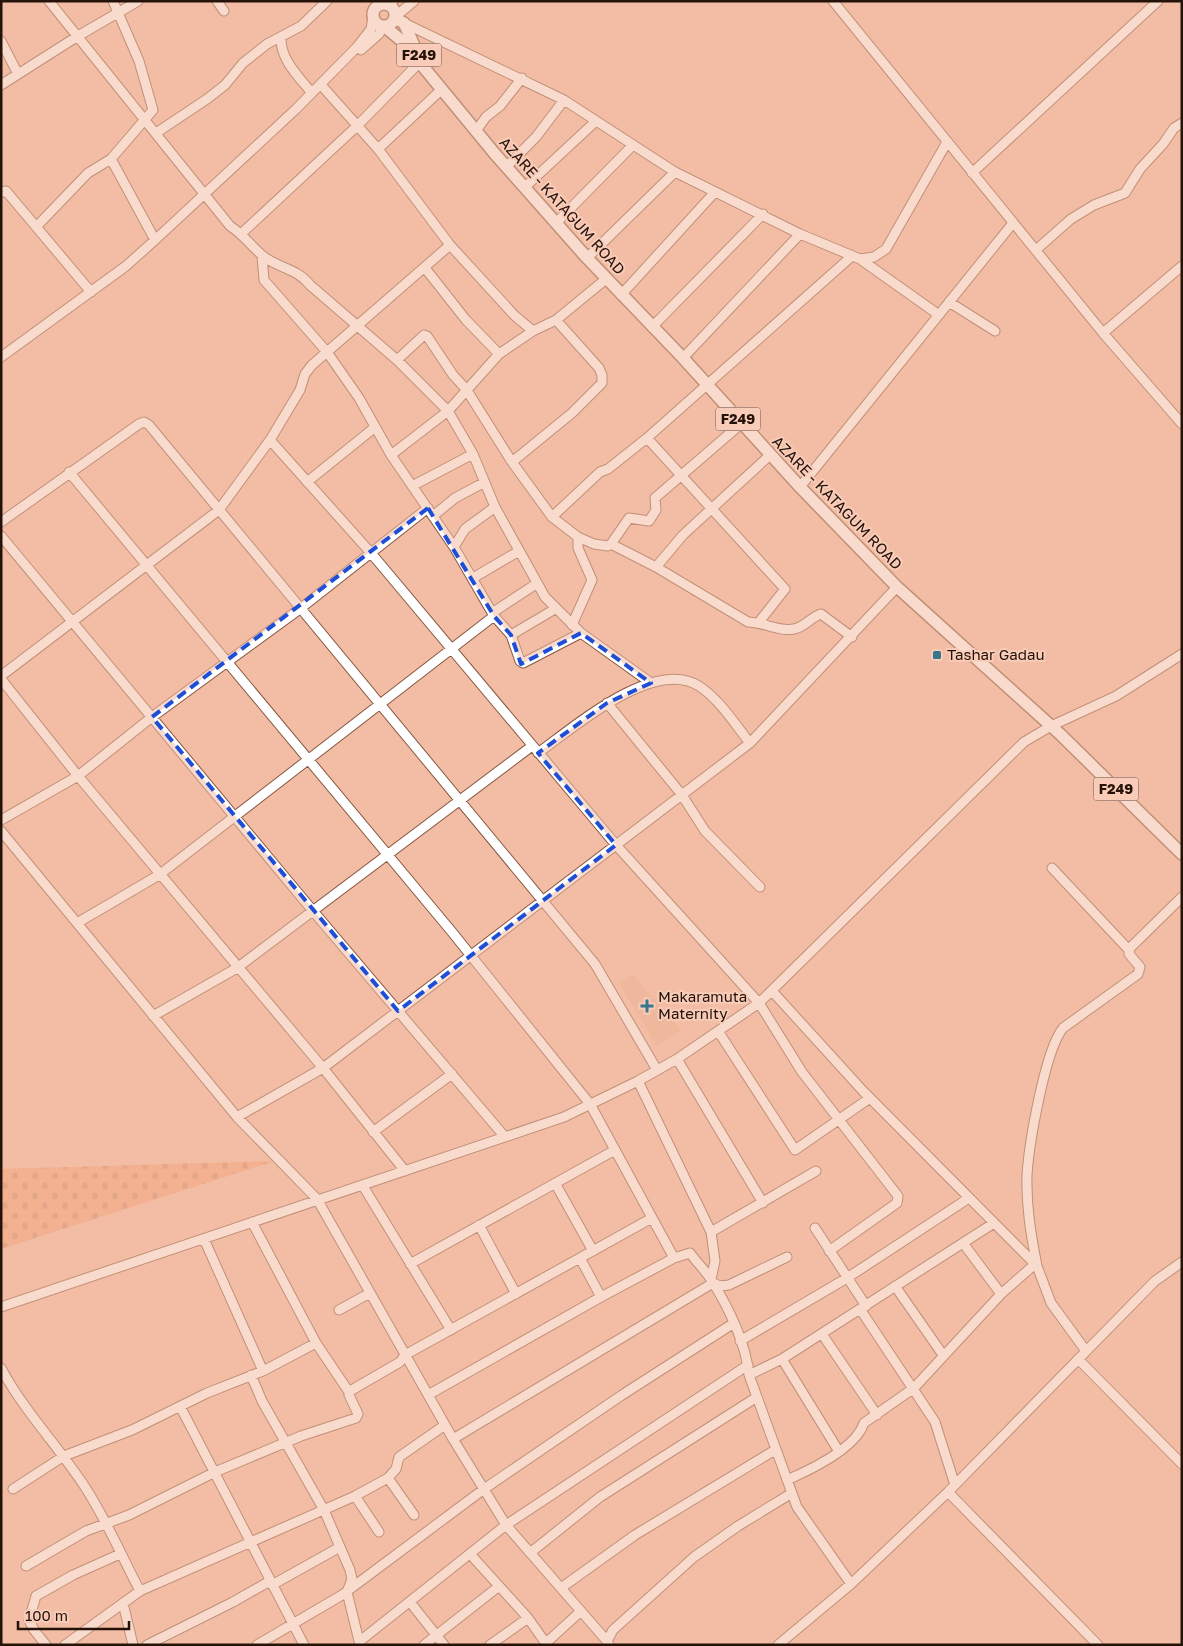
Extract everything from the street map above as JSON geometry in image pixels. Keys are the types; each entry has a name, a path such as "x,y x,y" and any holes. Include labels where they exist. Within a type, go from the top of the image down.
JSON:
{"main road":[{"path":"370,1 373,16"},
{"name":"AZARE - KATAGUM ROAD","path":"443,91 398,19 394,8 387,3 376,7 373,16 376,22 397,35 419,63 506,167 606,279 683,358 770,456 897,587 1051,726 1177,846 1182,854"},
{"name":"F249","path":"384,26 398,19"}],"street":[{"path":"49,1 230,226 242,233 262,256 303,276 310,285 397,360 448,411 472,454 495,507 536,584 555,609 580,633 651,682"},
{"path":"37,226 88,173 111,159 146,121 153,110 142,69 113,1"},
{"path":"1,85 78,36 138,1"},
{"path":"217,1 224,11"},
{"path":"156,133 225,85 243,63 266,44 301,26 327,1"},
{"path":"414,1 398,19 564,100 675,172 800,234 868,265 939,315"},
{"path":"833,1 1013,224 1037,250 1103,333 1182,424"},
{"path":"972,173 1158,1"},
{"path":"296,108 363,41 371,29 373,16"},
{"path":"1,357 126,266 296,108 379,34 384,26"},
{"path":"281,37 281,45 288,64 311,92"},
{"path":"1,41 18,74"},
{"path":"242,233 356,127 419,63"},
{"path":"476,131 486,117 500,106 522,78"},
{"path":"322,86 378,150 450,246 515,316 533,332"},
{"path":"378,150 443,91"},
{"path":"506,167 545,126 564,100"},
{"path":"524,187 596,121"},
{"path":"1037,250 1071,219 1094,205 1125,193 1140,169 1163,144 1174,128 1182,123"},
{"path":"868,265 874,257 886,249 947,142"},
{"path":"556,223 633,145"},
{"path":"111,159 155,240"},
{"path":"587,258 675,172"},
{"path":"1,192 6,191 91,292"},
{"path":"621,295 715,192"},
{"path":"652,326 763,214"},
{"path":"800,487 1013,224"},
{"path":"683,358 800,234"},
{"path":"405,1171 323,1068 159,875 1,678 219,510 270,440 300,390 305,374 327,352 450,246"},
{"path":"262,256 264,280 327,352 359,398 374,428 454,547 493,615 510,635 520,661 523,663 580,633"},
{"path":"552,517 600,472 608,468 646,438 855,258 874,257"},
{"path":"1103,333 1182,266"},
{"path":"425,268 466,320 498,354"},
{"path":"391,454 448,411 498,354 556,320 606,279"},
{"path":"949,302 995,331"},
{"path":"512,462 572,413 602,384 602,375 599,368 556,320"},
{"path":"397,360 424,335 427,336 453,375 466,389 512,462 552,517 578,537 594,544 608,546 611,544 629,518 649,521 656,510 655,498 742,423"},
{"path":"1,522 144,422 461,799 595,964 657,1070"},
{"path":"307,482 374,428"},
{"path":"646,438 785,590 760,622"},
{"path":"270,440 371,553 616,845 759,1003 802,1072 898,1200 897,1203 829,1251"},
{"path":"412,486 472,454"},
{"path":"656,567 683,534 770,456"},
{"path":"70,472 471,956 590,1104 674,1258"},
{"path":"1,820 78,776 152,717 228,664 371,553 431,512 484,482"},
{"path":"454,547 465,529 495,507"},
{"path":"1,536 313,912 505,1137"},
{"path":"572,625 592,580 578,548 578,537"},
{"path":"611,544 656,567 748,622 760,622 792,630 803,625 813,616 822,614 852,637"},
{"path":"472,578 519,551"},
{"path":"77,923 159,875 450,648 536,584"},
{"path":"237,1117 323,1068 750,743 852,637 897,587"},
{"path":"510,635 555,609"},
{"path":"2,1307 316,1199 363,1186 564,1117 638,1081 677,1059 759,1003 1024,742 1051,726 1116,696 1182,654"},
{"path":"538,753 607,703 641,685 651,682 679,680 697,685 714,698 750,743"},
{"path":"607,703 682,795 705,831 760,887"},
{"path":"153,1016 237,968 532,746"},
{"path":"1,832 237,1117 316,1199 453,1439 506,1525 608,1643 613,1630 694,1557 738,1526 792,1494"},
{"path":"1052,868 1128,950 1140,967 1138,974 1063,1028 1056,1036 1047,1065 1027,1174 1028,1221 1036,1265 1051,1302 1086,1351"},
{"path":"1128,950 1182,897"},
{"path":"772,990 870,1098 1036,1265"},
{"path":"718,1031 795,1150 870,1098"},
{"path":"677,1059 763,1203"},
{"path":"373,1132 452,1074"},
{"path":"638,1081 711,1232 715,1261 712,1281"},
{"path":"410,1264 615,1150"},
{"path":"711,1232 816,1171"},
{"path":"555,1183 594,1251"},
{"path":"363,1186 451,1330"},
{"path":"740,1341 847,1278 969,1198"},
{"path":"349,1392 400,1362 405,1355 652,1218"},
{"path":"26,1566 105,1523 129,1515 214,1472 286,1442 358,1416 349,1392 316,1343 252,1222"},
{"path":"749,1375 782,1359 994,1223"},
{"path":"479,1226 516,1294"},
{"path":"815,1228 935,1422 952,1489 1098,1645"},
{"path":"204,1239 263,1370"},
{"path":"963,1244 1001,1294"},
{"path":"428,1395 601,1297 674,1258 690,1253 712,1281 734,1323 748,1365 749,1375 797,1506 851,1584"},
{"path":"712,1281 720,1286 729,1285 787,1257"},
{"path":"580,1258 601,1297"},
{"path":"778,1645 851,1584 952,1489 1156,1281 1182,1262"},
{"path":"787,1480 823,1463 838,1450 850,1443 861,1431 864,1423 914,1388 1001,1294 1036,1265"},
{"path":"453,1439 712,1281"},
{"path":"896,1286 943,1355"},
{"path":"339,1310 370,1294"},
{"path":"257,1645 347,1592 484,1490 622,1396 734,1323"},
{"path":"822,1334 878,1415"},
{"path":"13,1489 64,1456 94,1446 181,1408 207,1393 263,1370 316,1343"},
{"path":"782,1359 838,1450"},
{"path":"1078,1359 1182,1464"},
{"path":"251,1375 262,1401 324,1510 340,1547 352,1579 347,1592 360,1643 506,1525 748,1365"},
{"path":"1,1368 25,1407 64,1456 86,1489 140,1591"},
{"path":"530,1553 600,1497 757,1397"},
{"path":"181,1408 252,1541 304,1645"},
{"path":"65,1645 140,1591 355,1496 388,1478 396,1469 399,1457 445,1425"},
{"path":"561,1588 636,1535 775,1450"},
{"path":"388,1478 414,1515"},
{"path":"355,1496 379,1532"},
{"path":"147,1645 340,1547"},
{"path":"46,1645 29,1620 36,1596 72,1575 120,1554"},
{"path":"471,1555 498,1588 528,1618 546,1644 581,1611"},
{"path":"424,1645 498,1588"},
{"path":"410,1602 444,1645"},
{"path":"123,1603 133,1645"},
{"path":"490,1645 528,1618"}],"highlighted area":[{"path":"428,508 494,616 511,635 521,664 581,633 651,683 607,703 538,753 616,845 398,1011 152,717"}],"shaded area":[{"name":"Makaramuta Maternity","path":"632,974 681,1030 657,1046 619,983"}],"green space":[{"path":"275,1161 1,1249 1,1169"}],"place":[{"name":"Tashar Gadau","path":"937,655"},
{"name":"Makaramuta Maternity","path":"647,1006"}]}
